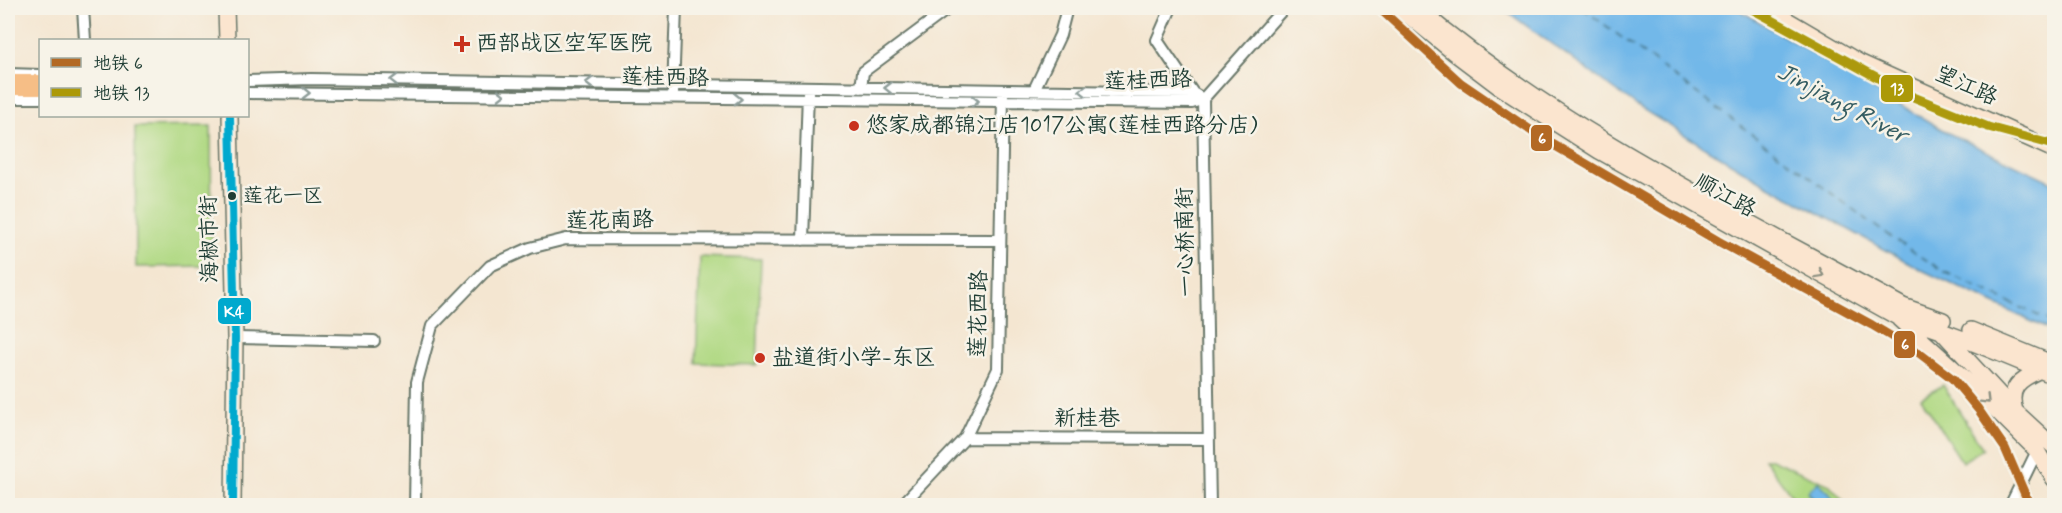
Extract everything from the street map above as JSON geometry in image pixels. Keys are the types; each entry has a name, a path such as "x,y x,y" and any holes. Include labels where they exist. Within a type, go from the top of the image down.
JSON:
{"highway":[{"path":"8,85 39,85"}],"main road":[{"path":"226,8 227,39"},
{"name":"顺江路","path":"1400,8 1502,89 1580,139 1897,317 1938,328 2055,376"},
{"name":"顺江路","path":"1416,8 1459,44 1509,80 1605,142 1903,306 2004,342 2055,364"},
{"name":"望江路","path":"1767,8 1859,62 2055,150"},
{"name":"海椒市街","path":"230,117 235,338 233,506"},
{"path":"1920,312 1938,328 2015,411 2055,447"},
{"path":"1897,317 1964,378 2037,451 2055,479"},
{"path":"2015,411 2012,400 2016,385 2026,376 2040,370"}],"street":[{"path":"83,8 85,39"},
{"path":"673,98 676,8"},
{"path":"861,88 863,72 949,8"},
{"path":"1034,90 1060,35 1067,8"},
{"path":"1171,8 1157,40 1193,93"},
{"path":"1203,99 1284,8"},
{"path":"8,74 39,75"},
{"name":"莲桂西路","path":"249,81 311,79 861,88 1192,103 1203,99"},
{"path":"803,240 808,87"},
{"name":"莲桂西路","path":"249,93 807,100 1003,96 1034,90 1193,93 1203,99"},
{"name":"莲花西路","path":"901,506 965,438 998,369 1003,96"},
{"path":"8,98 39,98"},
{"name":"一心桥南街","path":"1203,99 1212,505"},
{"name":"莲花南路","path":"415,506 417,382 432,326 490,266 530,248 566,239 999,240"},
{"path":"235,338 374,341"},
{"name":"新桂巷","path":"965,438 1209,439"},
{"path":"2010,506 2037,451"}],"green space":[{"path":"211,126 212,266 136,267 135,127"},
{"path":"700,257 761,259 757,365 696,363"},
{"path":"1943,385 1983,449 1962,462 1921,398"},
{"path":"1764,459 1771,459 1830,485 1847,505 1799,505"}],"water":[{"name":"Jinjiang River","path":"1502,8 1736,8 1948,133 2054,183 2054,332 1924,271 1762,182 1637,106"},
{"path":"1818,482 1829,492 1834,501 1832,505 1818,503 1808,492"}],"ferry route":[{"path":"1582,8 1889,236 1945,272 2054,323"}],"metro line":[{"name":"6","path":"1379,8 1461,83 1542,138 1718,241 1872,325 1919,353 1953,379 1978,409 2005,448 2030,506"},
{"name":"13","path":"1750,8 1911,96 1988,127 2054,145"}],"transit line":[{"name":"K4","path":"230,117 235,338 233,506"}],"place":[{"name":"西部战区空军医院","path":"462,44"},
{"name":"悠家成都锦江店1017公寓(莲桂西路分店)","path":"854,126"},
{"name":"莲花一区","path":"232,196"},
{"name":"盐道街小学-东区","path":"760,358"}]}
